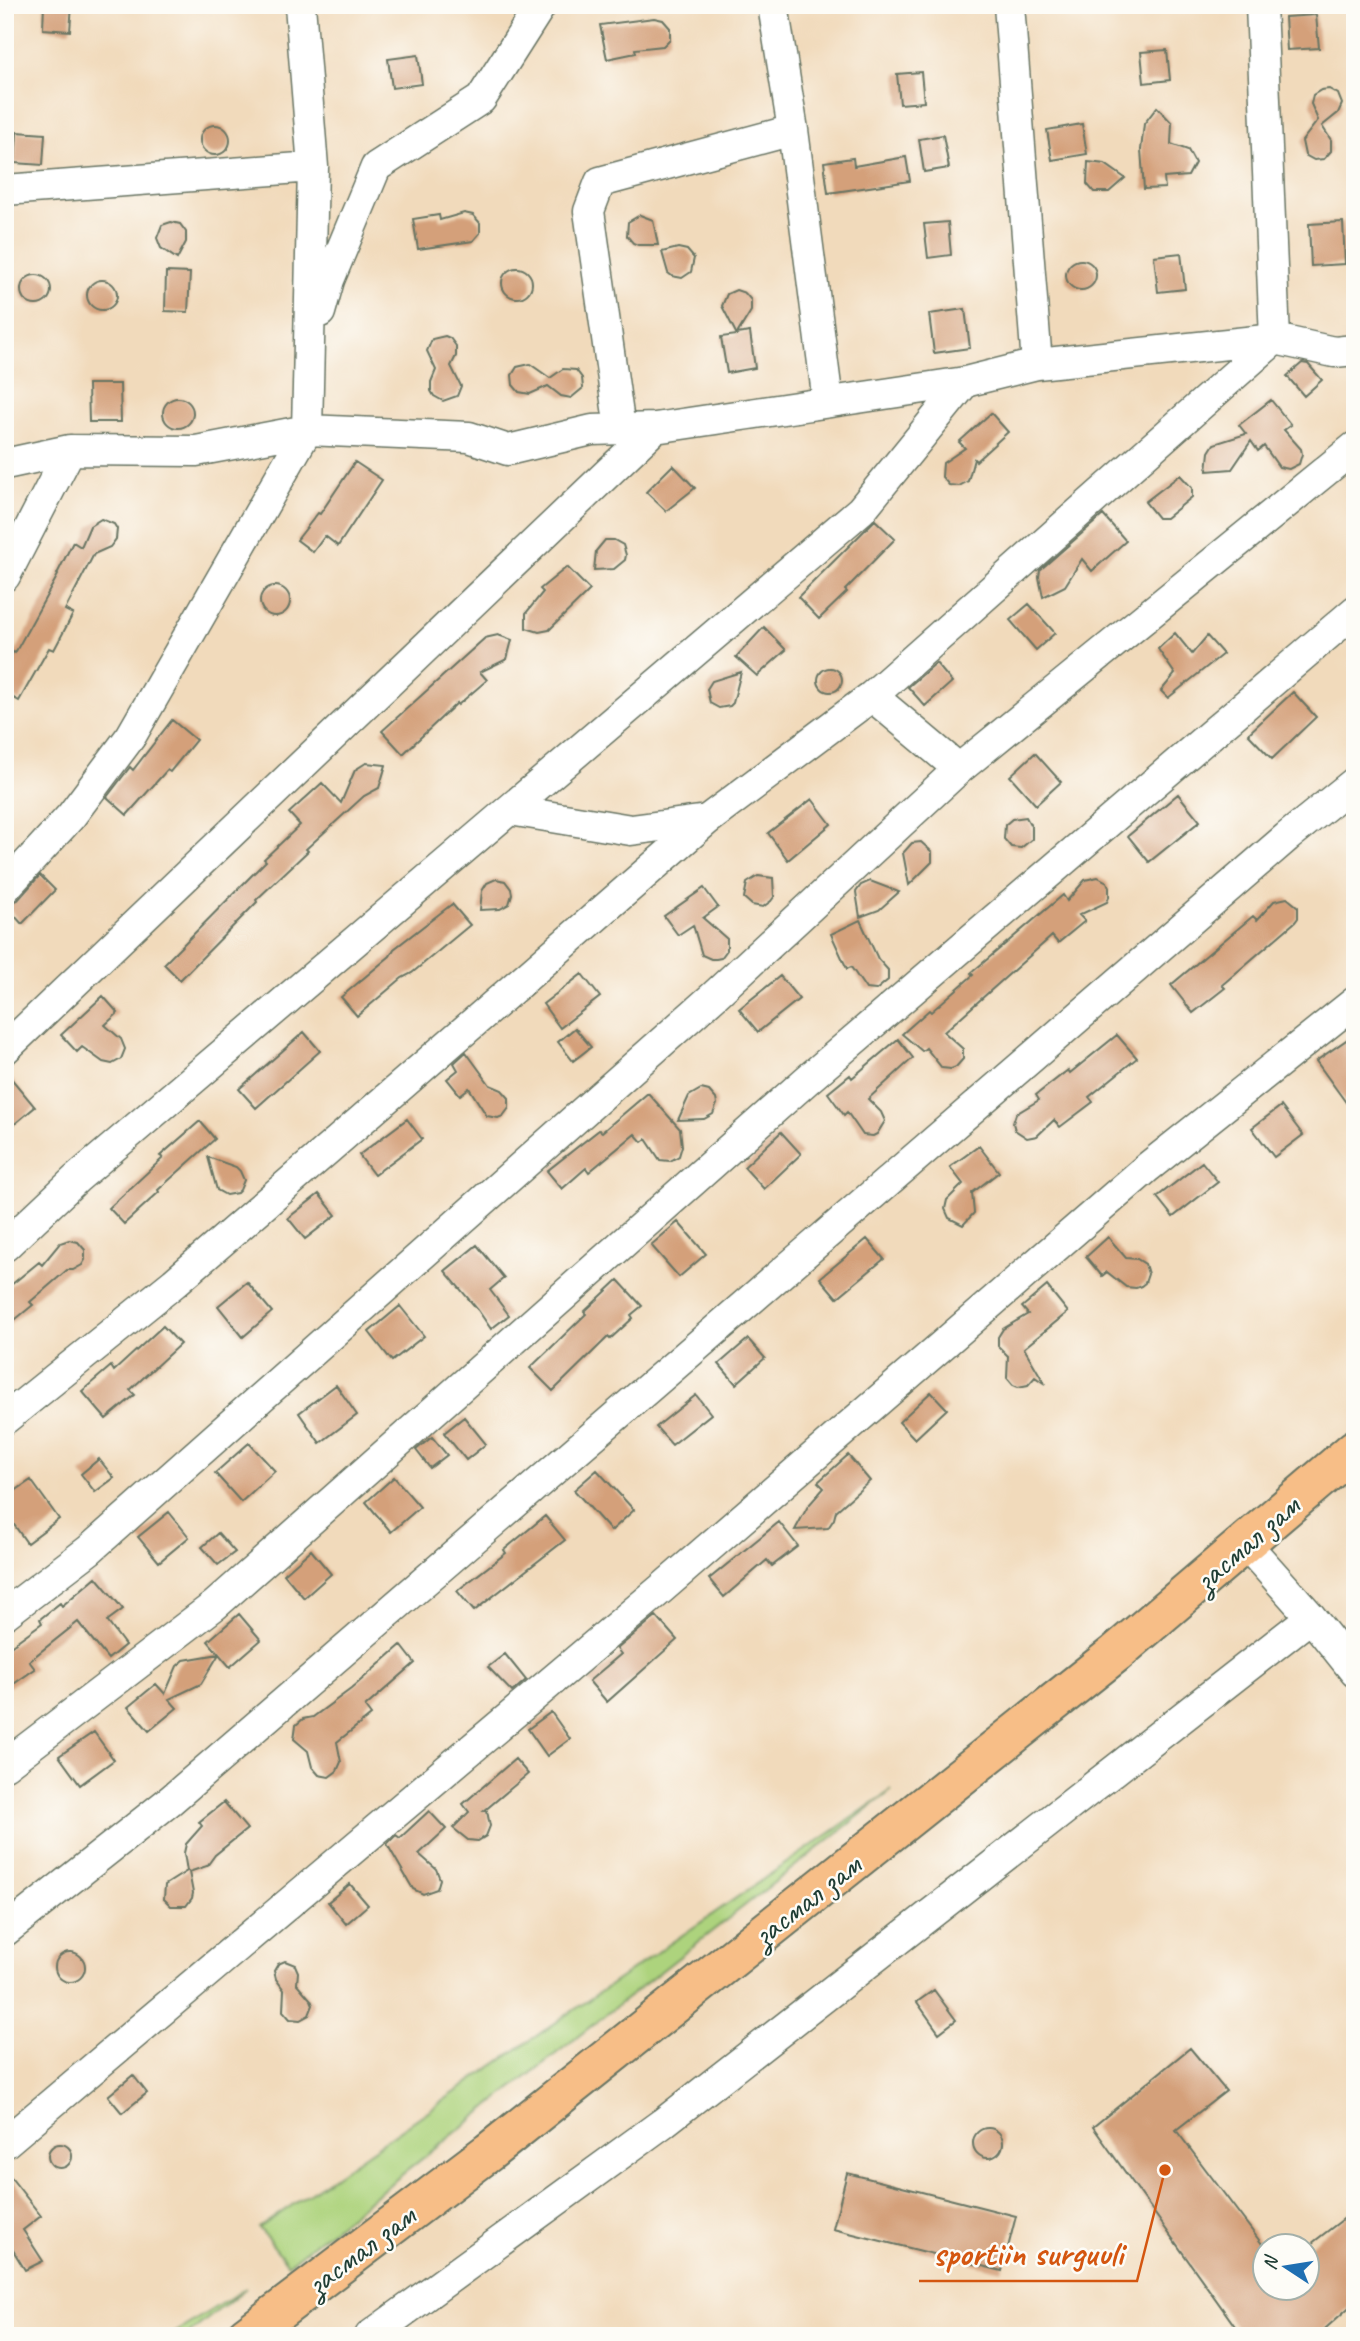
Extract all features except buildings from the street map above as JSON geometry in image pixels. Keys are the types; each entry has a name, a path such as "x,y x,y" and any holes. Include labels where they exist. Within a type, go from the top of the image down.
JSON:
{"highway":[{"name":"засмал зам","path":"246,2336 521,2126 1116,1653 1355,1449"}],"street":[{"path":"5,888 71,816 131,736 307,430 313,167 300,5"},
{"path":"309,356 329,280 376,167 481,99 541,5"},
{"path":"773,5 793,130 828,402"},
{"path":"1009,5 1037,364"},
{"path":"1261,5 1275,339"},
{"path":"620,429 589,211 600,183 793,130"},
{"path":"5,190 313,167"},
{"path":"5,1419 174,1283 707,820 872,696 1275,339"},
{"path":"5,464 70,450 196,451 307,430 469,438 508,450 592,430 655,428 965,382 1037,364 1275,339 1334,352 1355,350"},
{"path":"5,1246 76,1179 861,510 965,382"},
{"path":"5,1049 655,428"},
{"path":"5,1614 89,1550 715,995 959,769 1355,447"},
{"path":"5,576 70,450"},
{"path":"5,1765 215,1605 807,1080 1355,611"},
{"path":"872,696 959,769"},
{"path":"5,1931 171,1800 1276,846 1355,782"},
{"path":"510,810 631,830 707,820"},
{"path":"5,2143 661,1589 1148,1167 1355,1002"},
{"path":"1245,1543 1311,1617 1355,1672"},
{"path":"370,2336 663,2123 1311,1617"}],"green space":[{"path":"892,1790 288,2264 259,2228"},
{"path":"246,2288 186,2336 170,2336"}],"place":[{"name":"sportiin surguuli","path":"1165,2170"}]}
